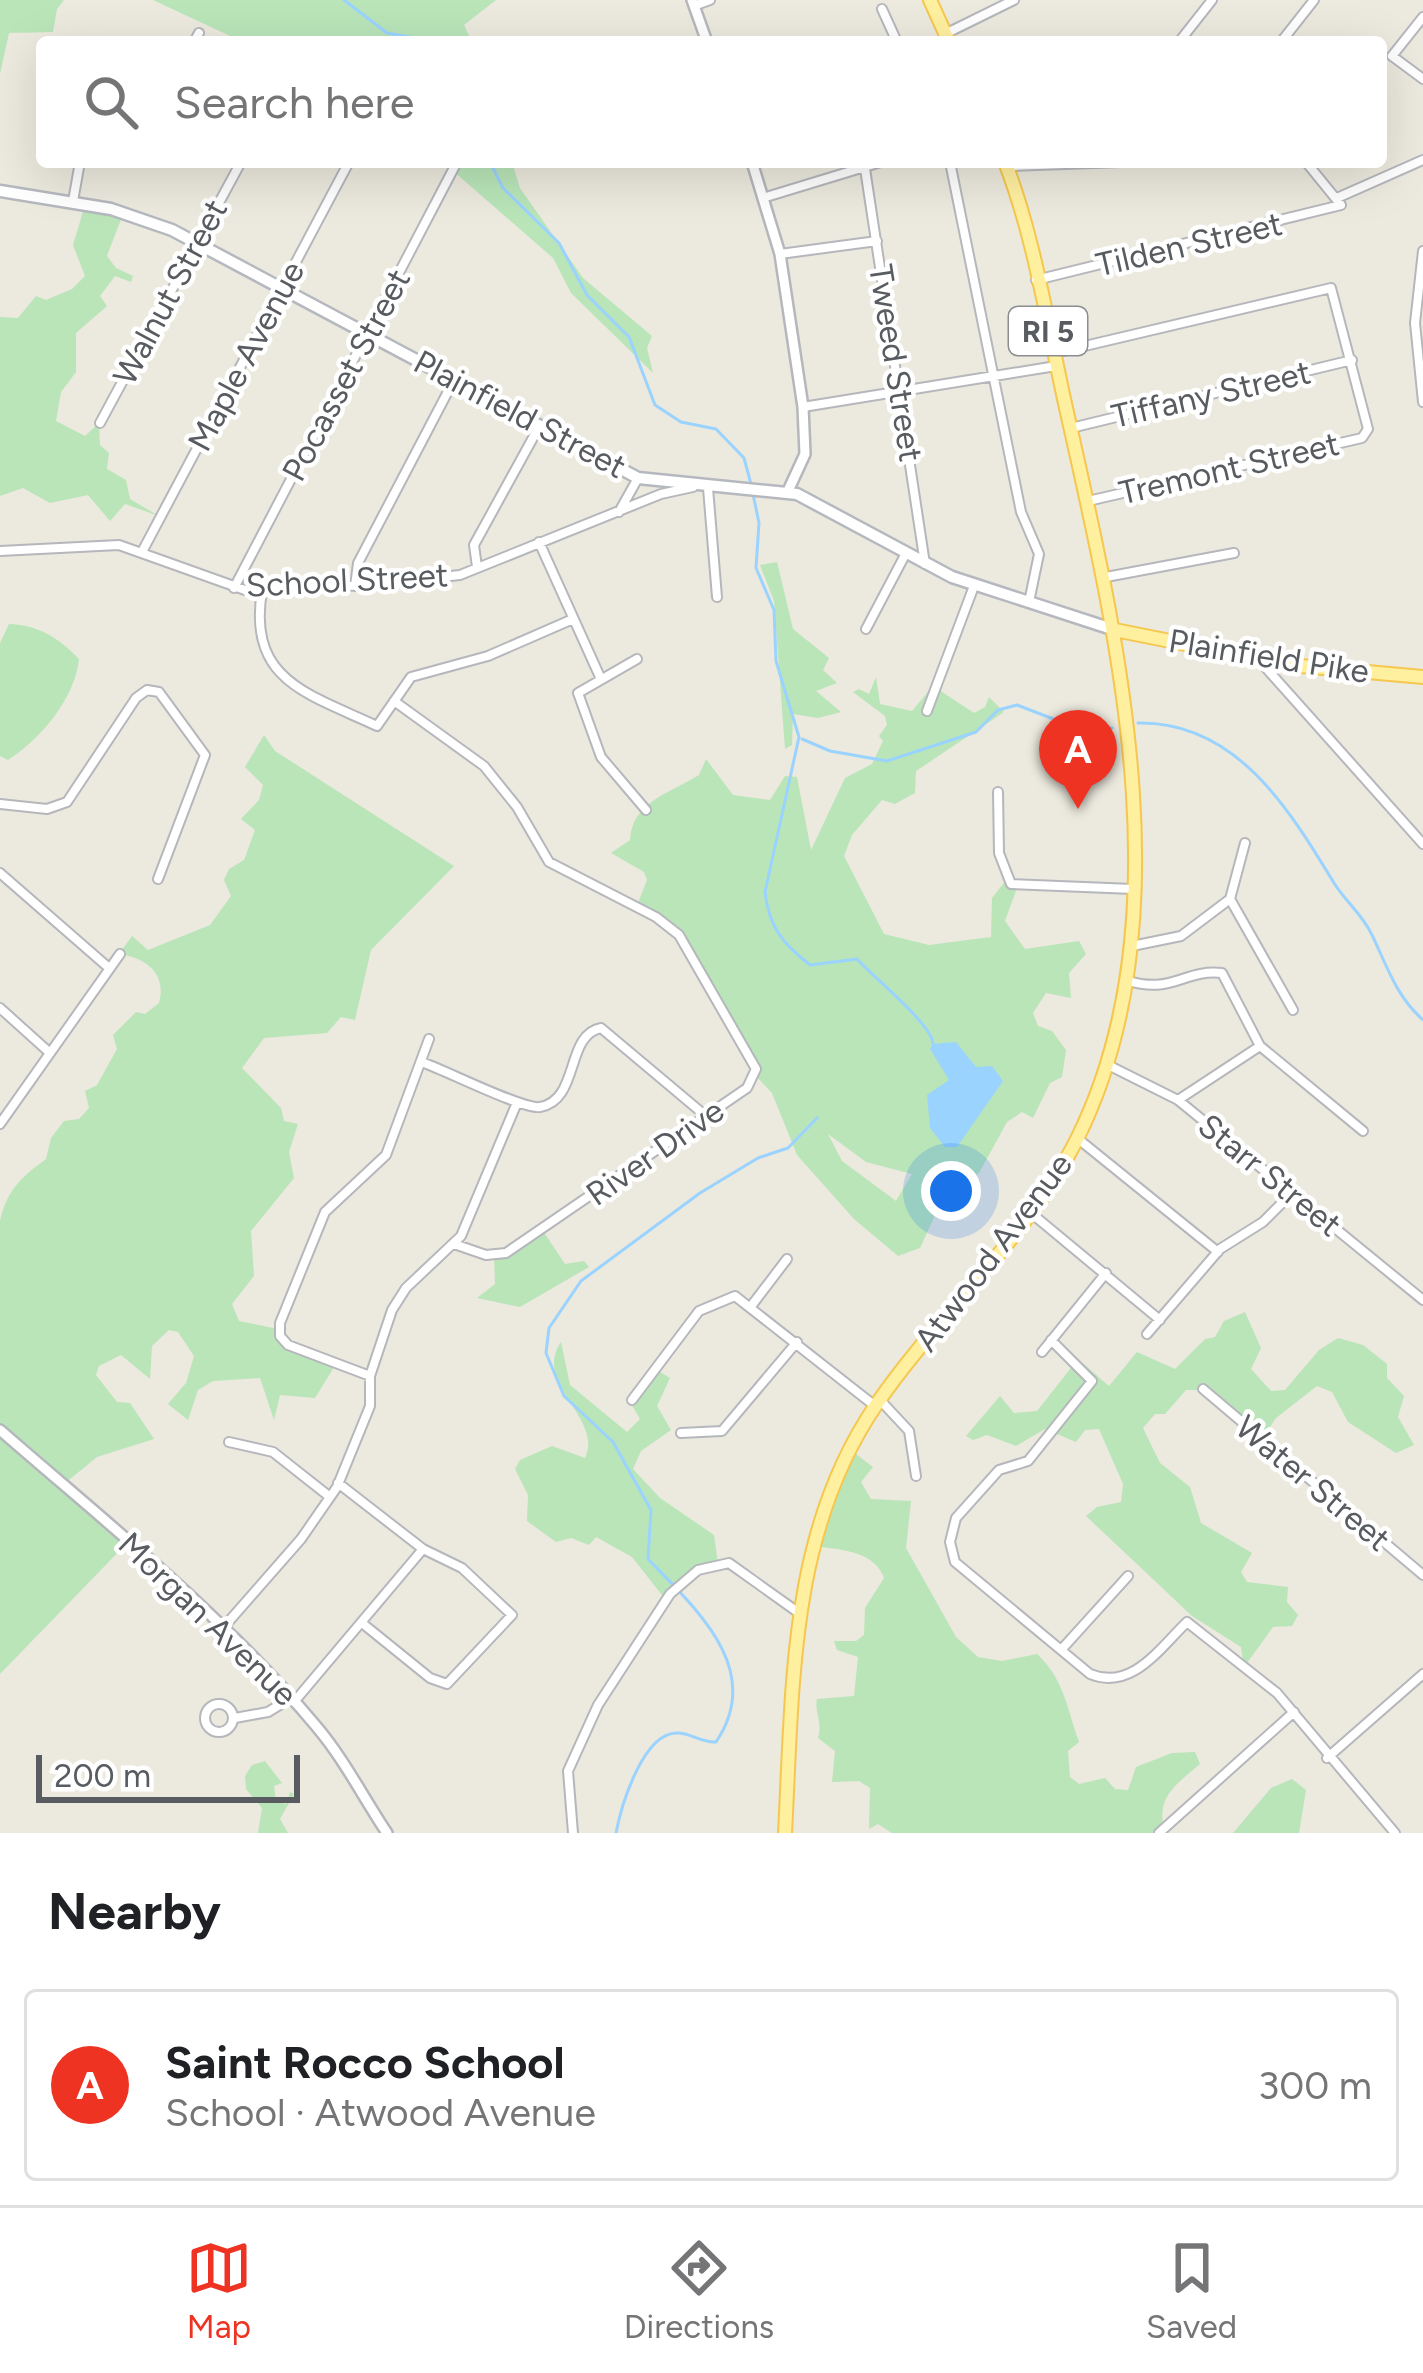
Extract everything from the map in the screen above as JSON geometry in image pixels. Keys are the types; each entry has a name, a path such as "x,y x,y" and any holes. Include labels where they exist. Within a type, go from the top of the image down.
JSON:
{"main road":[{"path":"930,0 946,36"},
{"name":"Atwood Avenue","path":"785,1833 800,1612 817,1528 878,1403 1031,1213 1078,1138 1108,1065 1128,980 1133,889 1115,630 1007,168"},
{"name":"Plainfield Street","path":"0,191 133,215 197,242 638,478 693,488 788,491 905,555 974,586 1115,630"},
{"name":"Plainfield Pike","path":"1115,630 1256,658 1423,677"}],"street":[{"path":"705,36 693,3 710,0"},
{"path":"951,36 1014,0"},
{"path":"1184,36 1212,0"},
{"path":"1286,36 1314,0"},
{"path":"882,9 894,36"},
{"path":"1387,54 1423,17"},
{"path":"1387,56 1423,79"},
{"name":"Tilden Street","path":"1036,280 1339,201 1423,160"},
{"path":"73,201 79,168"},
{"name":"Walnut Street","path":"100,423 238,168"},
{"name":"Maple Avenue","path":"142,550 346,168"},
{"name":"Pocasset Street","path":"234,588 454,168"},
{"path":"754,168 780,254 803,407 805,454 788,491"},
{"path":"766,197 853,168"},
{"name":"Tweed Street","path":"866,168 925,565"},
{"path":"951,168 1021,512 1039,554 1029,602"},
{"path":"1311,168 1339,201"},
{"path":"780,254 878,242"},
{"path":"1423,251 1415,323 1423,402"},
{"path":"803,407 992,378 1331,288 1352,361"},
{"name":"Tiffany Street","path":"1071,428 1352,361"},
{"name":"Tremont Street","path":"1088,501 1367,433 1352,361"},
{"path":"356,586 358,563 455,379"},
{"path":"477,567 474,545 540,425"},
{"path":"619,512 638,478"},
{"name":"School Street","path":"0,551 100,545 142,550 234,588 356,586 452,577 693,488"},
{"path":"708,488 717,596"},
{"path":"539,542 600,677"},
{"path":"1106,577 1234,554"},
{"path":"866,628 905,555"},
{"path":"928,711 974,586"},
{"path":"262,590 262,648 283,678 377,726 420,673 518,643 573,619"},
{"path":"1256,658 1423,844"},
{"path":"637,659 578,691 583,718 601,757 646,810"},
{"path":"0,804 47,809 67,802 136,698 147,690 159,692 201,747 205,763 158,879"},
{"name":"River Drive","path":"394,701 447,735 494,776 549,862 656,917 686,944 756,1069 746,1088 707,1117 506,1252 486,1255 454,1244"},
{"path":"998,792 999,853 1011,884 1133,889"},
{"path":"1414,833 1423,825"},
{"path":"1132,946 1181,936 1230,899 1245,844"},
{"path":"0,873 109,968"},
{"path":"1230,899 1293,1010"},
{"path":"0,1124 119,954"},
{"path":"1128,980 1166,988 1207,971 1222,973 1260,1046 1363,1131"},
{"path":"0,1008 50,1053"},
{"path":"424,1063 490,1088 516,1105 540,1107 556,1100 583,1041 597,1028 707,1117"},
{"path":"370,1376 288,1345 280,1336 280,1323 325,1212 386,1155 424,1063 428,1039"},
{"path":"1178,1100 1260,1046"},
{"name":"Starr Street","path":"1108,1065 1178,1100 1423,1300"},
{"path":"223,1628 338,1483 370,1406 370,1376 399,1295 454,1244 472,1216 516,1105"},
{"path":"1078,1138 1218,1252"},
{"path":"1147,1334 1218,1252 1263,1222 1292,1193"},
{"path":"1031,1213 1160,1320"},
{"path":"752,1305 788,1259"},
{"path":"1042,1352 1106,1273"},
{"path":"632,1400 699,1311 724,1296 752,1305 909,1431 916,1476"},
{"path":"1052,1340 1092,1375 1092,1381 1028,1461 999,1470 956,1518 950,1542 955,1562 1090,1674 1122,1679 1187,1622 1277,1693 1327,1758 1396,1833"},
{"path":"681,1433 722,1431 797,1342"},
{"name":"Water Street","path":"1203,1390 1422,1572"},
{"name":"Morgan Avenue","path":"0,1430 223,1628 293,1700 335,1750 387,1833"},
{"path":"230,1442 273,1452 330,1497"},
{"path":"338,1483 424,1549 461,1568 506,1606 511,1619 441,1684 362,1623"},
{"path":"235,1718 226,1733 215,1732 203,1714 214,1702 235,1718 268,1712 293,1700 424,1549"},
{"path":"573,1833 572,1757 633,1645 685,1579 705,1567 729,1563 800,1612"},
{"path":"1060,1650 1128,1576"},
{"path":"1327,1758 1423,1674"},
{"path":"1159,1833 1294,1712"}],"green space":[{"path":"0,0 64,0 57,9 53,32 9,33 0,74"},
{"path":"153,0 496,0 464,25 469,36 230,36"},
{"path":"514,168 520,188 583,278 652,336 647,348 653,373 571,293 553,258 452,170"},
{"path":"85,205 123,214 107,256 116,268 133,276 131,282 115,276 100,296 107,306 76,333 76,372 61,392 56,421 85,436 99,423 100,445 109,453 107,469 126,480 130,499 159,516 125,504 110,521 88,495 50,503 23,488 0,496 0,317 18,318 36,296 46,300 72,289 85,276 73,245"},
{"path":"777,562 793,629 829,658 823,670 837,683 816,691 841,712 818,718 793,714 792,745 785,749 774,601 760,565"},
{"path":"9,624 47,634 79,659 71,688 54,716 8,760 0,756 0,643"},
{"path":"876,677 880,704 912,711 933,686 974,713 985,707 989,697 1004,712 916,771 915,793 895,804 882,800 852,835 844,856 884,934 929,945 991,937 992,898 1006,880 1017,888 1005,921 1025,949 1079,941 1086,954 1069,973 1071,998 1046,993 1033,1013 1038,1026 1052,1031 1066,1050 1062,1077 1050,1083 1033,1118 1022,1112 1007,1122 979,1173 941,1202 920,1248 898,1256 854,1219 797,1155 772,1093 755,1075 753,1060 674,932 636,908 647,880 644,872 611,853 630,840 645,807 699,775 706,759 733,795 770,800 785,776 797,777 811,850 845,778 872,764 883,741 879,736 887,725 885,716 853,692 859,689 869,694","holes":["828,1134 866,1162 912,1174 896,1201 842,1161"]},
{"path":"264,735 275,751 454,866 371,950 355,1020 341,1017 327,1033 264,1038 242,1068 281,1108 284,1121 298,1124 289,1152 294,1178 251,1231 254,1276 232,1304 239,1321 278,1329 287,1345 336,1364 315,1398 280,1395 274,1420 260,1378 213,1381 198,1390 188,1420 168,1404 186,1383 194,1356 178,1332 169,1330 152,1346 150,1379 121,1355 99,1366 96,1375 117,1402 130,1403 154,1439 97,1457 64,1484 128,1542 0,1674 3,1210 17,1184 46,1159 51,1138 64,1121 79,1119 89,1108 85,1091 97,1085 117,1049 113,1035 136,1012 145,1014 159,1003 160,984 152,969 119,954 132,936 148,950 210,925 231,896 224,880 229,869 244,860 255,830 241,819 259,800 263,785 245,767"},
{"path":"543,1231 565,1264 584,1261 589,1267 520,1307 477,1298 495,1284 494,1256"},
{"path":"1245,1312 1261,1348 1251,1369 1271,1391 1285,1390 1319,1350 1338,1338 1363,1345 1387,1364 1387,1378 1404,1396 1398,1417 1414,1445 1396,1453 1348,1422 1332,1392 1317,1386 1276,1418 1262,1439 1201,1390 1186,1390 1165,1414 1155,1414 1143,1428 1160,1463 1190,1487 1201,1523 1252,1553 1241,1572 1247,1582 1288,1587 1287,1602 1298,1615 1292,1626 1273,1627 1244,1667 1241,1647 1192,1616 1086,1516 1097,1507 1121,1502 1123,1484 1099,1429 1085,1430 1076,1442 1045,1429 1016,1446 987,1435 973,1440 966,1436 1000,1396 1014,1413 1037,1411 1078,1359 1109,1386 1137,1352 1175,1369 1205,1339 1215,1337 1224,1321"},
{"path":"561,1342 570,1385 627,1432 640,1419 630,1402 657,1370 670,1378 657,1406 671,1430 641,1451 633,1469 660,1498 714,1535 718,1564 699,1569 665,1599 632,1557 596,1537 589,1545 571,1538 556,1542 527,1521 528,1495 515,1469 520,1460 552,1446 585,1458 588,1443 555,1372 554,1357"},
{"path":"852,1451 873,1467 861,1482 871,1499 911,1501 906,1548 956,1637 978,1657 1002,1661 1037,1654 1053,1674 1079,1742 1068,1751 1070,1777 1079,1784 1105,1778 1115,1789 1128,1790 1136,1767 1172,1753 1195,1752 1200,1764 1165,1802 1165,1833 892,1833 878,1824 869,1829 870,1788 859,1781 832,1782 835,1751 818,1738 816,1704 817,1699 854,1696 858,1657 837,1650 834,1641 856,1641 864,1635 865,1608 884,1578 867,1558 821,1547 814,1538"},
{"path":"265,1761 282,1783 274,1786 276,1801 286,1804 290,1792 294,1794 280,1819 288,1833 258,1833 262,1808 246,1789 245,1776 252,1765"},
{"path":"1292,1779 1306,1790 1299,1833 1233,1833 1271,1788"}],"water":[{"path":"956,1042 976,1067 992,1066 1003,1081 957,1147 945,1147 930,1128 927,1095 949,1080 930,1049 933,1044"}],"waterway":[{"path":"344,0 387,33 404,36"},
{"path":"493,168 503,188 559,243 587,295 629,337 655,405 681,422 716,429 744,458 751,484"},
{"path":"753,494 759,523 756,568 774,610 776,661 799,737 765,892 770,915 785,941 810,965 857,959 913,1013 933,1044"},
{"path":"802,739 830,751 887,761 976,732 998,710 1017,705 1077,728 1112,728"},
{"path":"1138,723 1173,726 1204,737 1256,774 1364,921 1399,991 1423,1020"},
{"path":"616,1833 645,1756 666,1735 679,1733 716,1742 729,1716 733,1690 719,1643 648,1559 651,1510 613,1442 564,1396 546,1353 549,1328 581,1281 700,1193 758,1158 788,1148 817,1118"}],"place":[{"name":"Saint Rocco School","path":"1078,809"}]}
